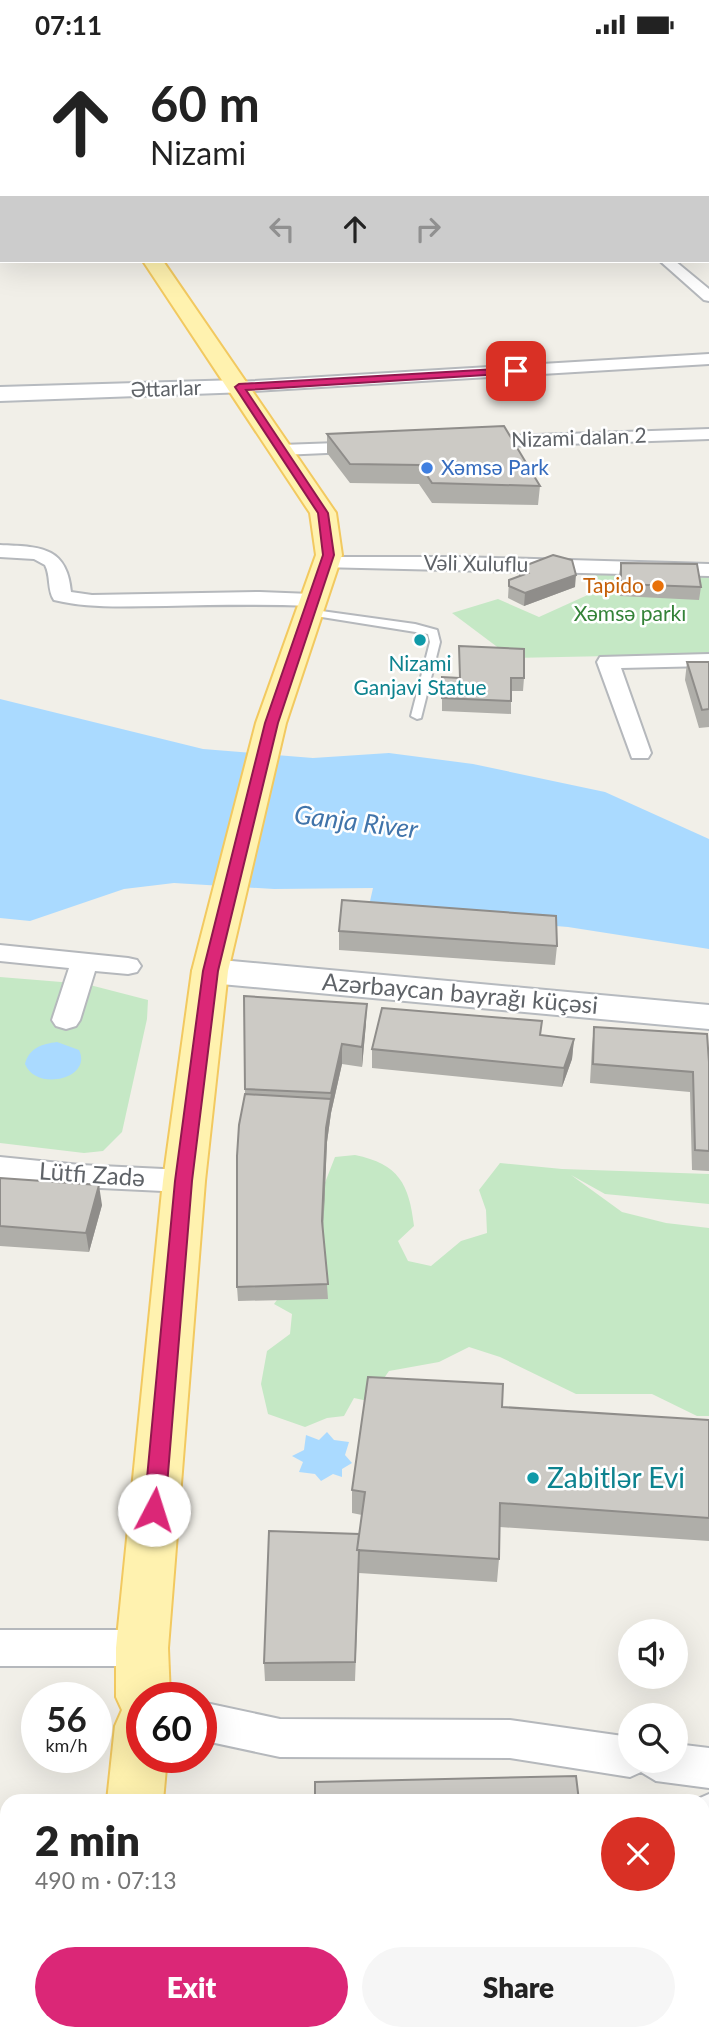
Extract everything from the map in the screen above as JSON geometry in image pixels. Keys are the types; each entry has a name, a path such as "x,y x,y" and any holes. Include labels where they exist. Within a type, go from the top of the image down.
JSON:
{"main road":[{"path":"143,1682 142,1648 184,1181 210,971 271,723 309,606 317,594 328,555 323,513 154,263"},
{"path":"136,1794 138,1773"}],"street":[{"path":"669,263 709,296"},
{"name":"Əttarlar","path":"0,394 239,387 709,359"},
{"name":"Nizami dalan 2","path":"454,443 709,434"},
{"path":"282,450 388,446"},
{"path":"0,551 41,553 51,558 61,576 61,596 92,601 260,599 309,606"},
{"name":"Vəli Xuluflu","path":"326,563 459,563 709,570"},
{"path":"640,753 608,661 709,660"},
{"path":"0,953 128,966"},
{"path":"66,1020 84,962"},
{"name":"Azərbaycan bayrağı küçəsi","path":"210,971 709,1017"},
{"name":"Lütfi Zadə","path":"0,1168 80,1176 184,1181"},
{"path":"0,1648 142,1648"},
{"path":"217,1724 280,1738 510,1739 618,1755"},
{"path":"688,1765 709,1768"}],"lane":[{"path":"309,606 433,632 435,642 417,716"}],"green space":[{"name":"Xəmsə parkı","path":"586,572 709,575 709,654 512,658 452,613 498,599 539,617 592,593"},
{"path":"0,977 86,984 148,1000 147,1019 122,1132 103,1151 84,1153 0,1143"},
{"path":"355,1155 382,1164 399,1178 409,1198 414,1226 398,1241 408,1261 431,1266 461,1241 487,1233 486,1210 479,1190 500,1163 562,1169 709,1174 709,1204 605,1194 571,1175 622,1212 666,1223 709,1228 709,1416 697,1416 652,1394 576,1394 500,1357 469,1347 439,1362 389,1371 368,1401 354,1398 344,1416 327,1418 305,1427 268,1414 261,1384 267,1351 290,1334 292,1314 274,1304 282,1293 335,1157"}],"water":[{"name":"Ganja River","path":"0,699 203,749 313,758 389,753 473,764 605,792 709,839 709,949 568,927 368,910 373,888 274,889 174,883 124,889 30,921 0,918"},
{"path":"57,1042 79,1050 81,1060 78,1068 71,1075 51,1080 31,1073 25,1064 30,1054 41,1046"},
{"path":"327,1432 334,1440 349,1442 345,1455 352,1463 342,1469 342,1477 333,1474 321,1481 315,1474 299,1472 303,1462 292,1456 304,1450 306,1435 319,1440"}],"building":[{"path":"504,426 540,486 432,483 420,465 350,464 327,434"},
{"path":"553,555 572,560 576,575 525,593 509,586 509,580 528,573 519,568"},
{"path":"621,563 697,564 701,587 621,584"},
{"path":"459,646 524,649 524,678 511,678 511,701 442,698 442,677 460,678"},
{"path":"687,662 709,662 709,709 702,710"},
{"path":"342,900 556,916 557,946 339,931"},
{"path":"244,996 367,1004 362,1047 342,1044 331,1093 245,1089"},
{"path":"382,1008 542,1021 540,1035 574,1039 564,1068 372,1049"},
{"path":"594,1027 707,1034 709,1151 695,1150 693,1072 593,1064"},
{"path":"245,1094 331,1099 326,1128 322,1221 328,1284 237,1287 237,1156"},
{"path":"0,1178 99,1185 86,1233 0,1226"},
{"name":"Zabitlər Evi","path":"368,1377 503,1384 502,1407 709,1420 709,1518 500,1503 499,1559 357,1550 365,1492 352,1490"},
{"path":"269,1531 359,1534 355,1662 264,1663"},
{"path":"576,1776 578,1794 315,1794 315,1782"}],"place":[{"name":"Xəmsə Park","path":"427,468"},
{"name":"Tapido","path":"658,586"},
{"name":"Nizami Ganjavi Statue","path":"420,640"},
{"name":"Zabitlər Evi","path":"533,1478"}],"route":[{"path":"154,1510 184,1181 210,971 271,723 311,600 317,594 328,555 323,513 239,387 516,371"}]}
